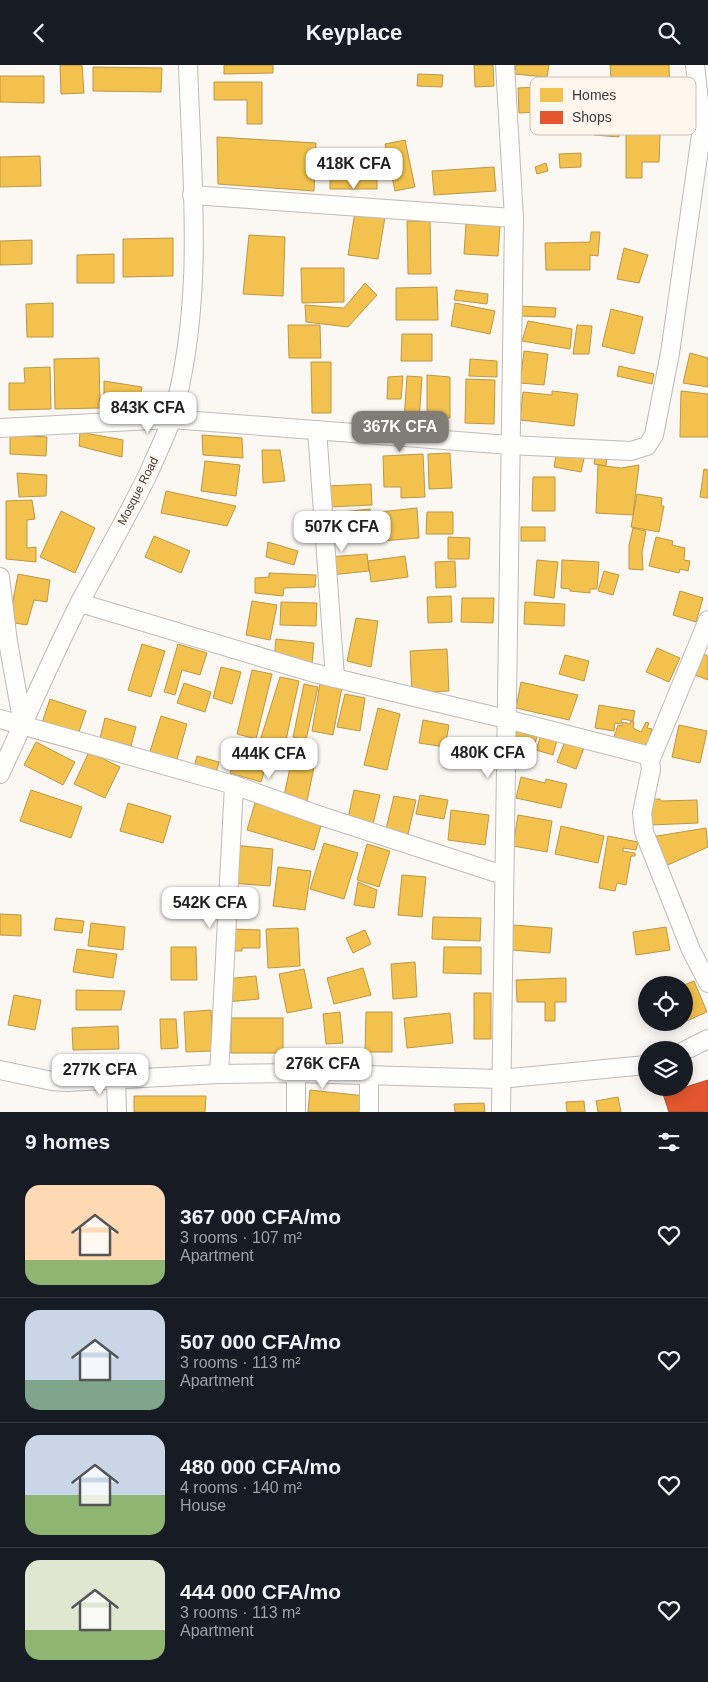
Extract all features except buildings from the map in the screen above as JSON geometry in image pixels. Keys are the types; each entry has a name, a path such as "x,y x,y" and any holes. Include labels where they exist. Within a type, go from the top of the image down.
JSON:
{"street":[{"name":"Mosque Road","path":"0,775 80,603 141,487 171,419 182,376 193,281 188,65"},
{"path":"501,1112 514,218 505,65"},
{"path":"0,428 171,419 510,445 631,451 647,446 654,435 670,353 702,128 700,70"},
{"path":"192,195 514,218"},
{"path":"317,430 334,678"},
{"path":"0,577 8,642 23,725"},
{"path":"80,603 314,673 646,755 650,761 651,769 642,813 644,832 691,950 708,983"},
{"path":"650,761 708,620"},
{"path":"0,719 234,785 318,815 503,875"},
{"path":"219,1074 234,785"},
{"path":"693,1046 708,1039"},
{"path":"0,1070 52,1081 116,1080 219,1074 296,1073 500,1079 638,1066"},
{"path":"296,1073 296,1112"},
{"path":"368,1075 369,1112"},
{"path":"116,1080 117,1112"}]}
